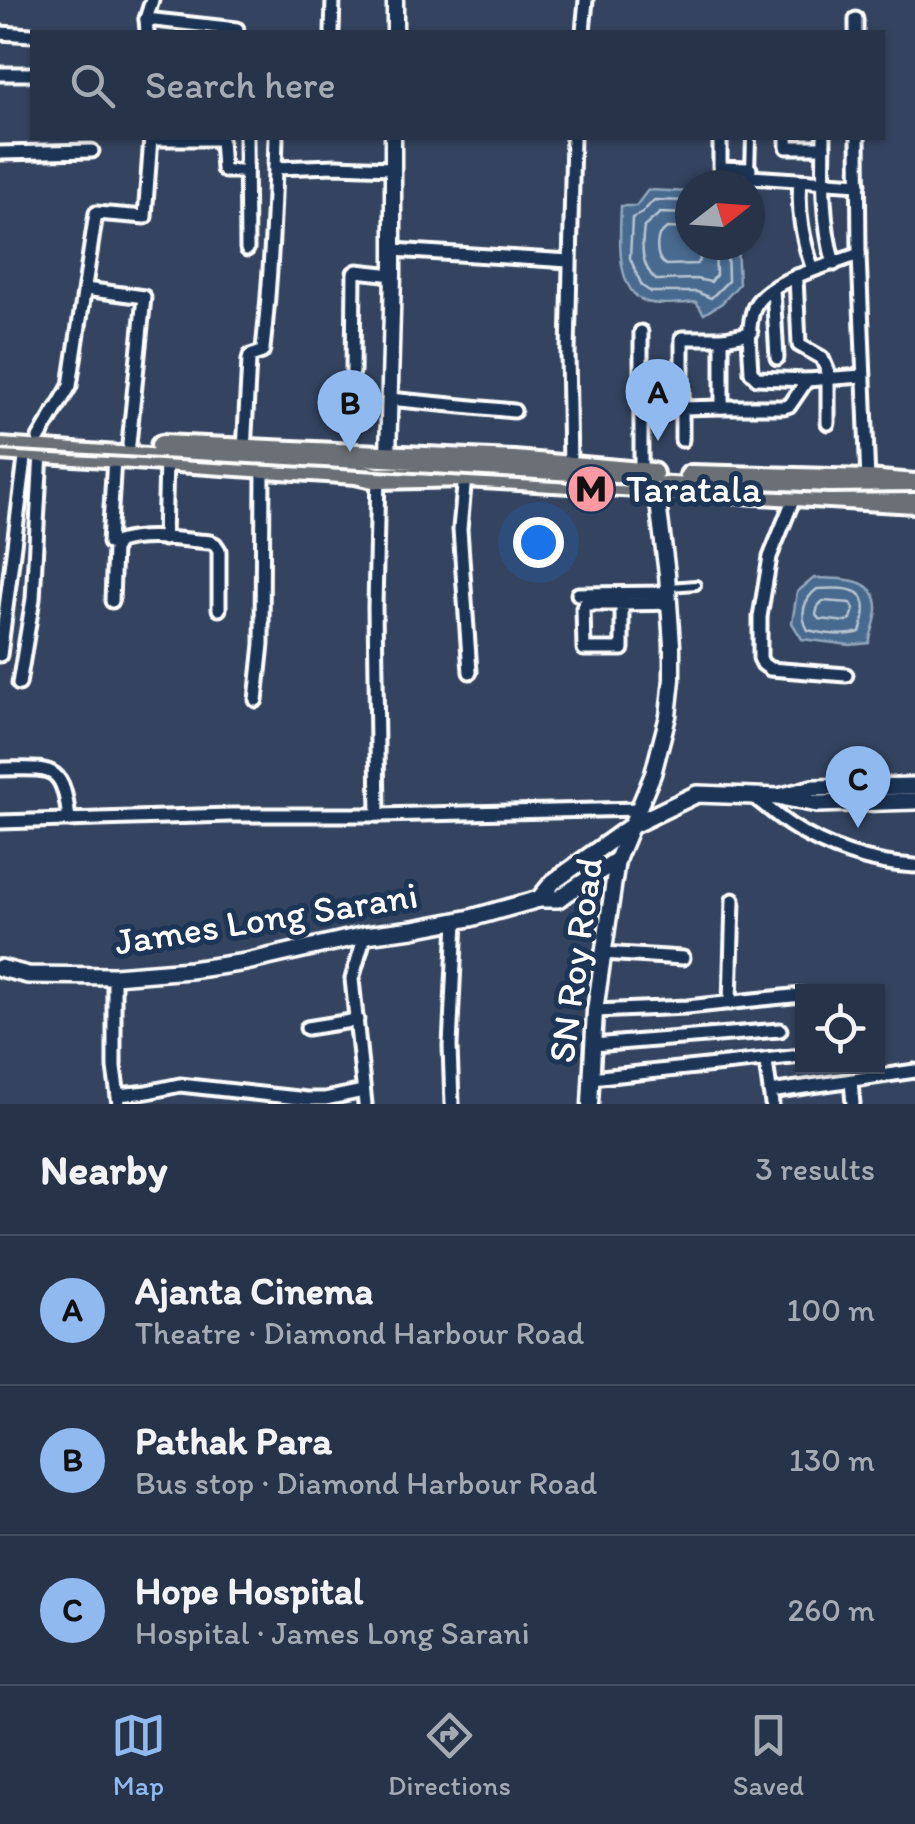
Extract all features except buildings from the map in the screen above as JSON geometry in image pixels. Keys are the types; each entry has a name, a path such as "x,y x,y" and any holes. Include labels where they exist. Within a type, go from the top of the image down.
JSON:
{"highway":[{"path":"0,436 35,447"},
{"path":"0,449 244,451 570,466 648,480 915,502"},
{"path":"121,450 166,460 356,473 378,478 868,481 915,486"}],"main road":[{"name":"James Long Sarani","path":"539,900 552,882 631,826 697,794 779,797 813,788 915,786"},
{"path":"779,797 817,804 915,801"},
{"name":"James Long Sarani","path":"2,971 114,976 246,962 558,899 617,860"}],"street":[{"path":"152,0 147,26 237,28"},
{"path":"332,30 333,0"},
{"path":"395,30 396,0"},
{"path":"583,30 586,0"},
{"path":"0,33 30,35"},
{"path":"0,74 30,74"},
{"path":"0,654 35,447 70,386 96,212 145,217 151,140"},
{"path":"222,140 222,169 246,171"},
{"path":"246,140 247,249"},
{"path":"244,451 249,360 263,349 271,278 276,140"},
{"path":"378,815 374,607 378,478 389,399 393,140"},
{"path":"570,466 573,140"},
{"path":"720,140 720,168 732,170"},
{"path":"787,140 787,146 824,142 826,236 834,264"},
{"path":"858,140 868,481"},
{"path":"0,153 92,151"},
{"path":"275,168 392,168"},
{"path":"765,175 859,184"},
{"path":"800,181 798,202 812,270"},
{"path":"247,190 274,190"},
{"path":"393,250 570,261"},
{"path":"860,254 796,276 773,289 755,306 750,333 751,372 762,380 863,376"},
{"path":"353,372 354,273 393,275"},
{"path":"796,276 799,345 822,358 829,378 828,423"},
{"path":"85,289 144,297 109,543"},
{"path":"773,289 777,358"},
{"path":"641,332 648,480"},
{"path":"682,440 682,338 724,338 750,333"},
{"path":"722,407 724,338"},
{"path":"682,408 784,407 806,380"},
{"path":"389,399 514,411"},
{"path":"18,684 34,598 35,447"},
{"path":"164,539 166,460"},
{"path":"256,700 262,644 263,467"},
{"path":"465,476 460,529 470,672"},
{"name":"SN Roy Road","path":"590,1104 595,1011 617,860 654,774 672,679 663,531 648,480"},
{"path":"795,495 770,557 760,617 760,658 763,664 777,670 846,674"},
{"path":"112,602 114,548 118,542 164,539 216,544 219,609"},
{"path":"578,594 668,594"},
{"path":"622,604 622,649 584,649 584,606 622,604 668,594"},
{"path":"0,769 55,773 66,792 68,820"},
{"path":"750,794 791,826 842,850 873,860 915,866"},
{"path":"0,822 640,809"},
{"path":"730,1003 733,900"},
{"path":"452,1104 450,1046 456,921"},
{"path":"114,976 118,1100 180,1085 307,1099 364,1098 352,979 365,935"},
{"path":"602,953 683,958"},
{"path":"595,1011 795,997"},
{"path":"307,1028 357,1020"},
{"path":"594,1045 780,1030"},
{"path":"591,1078 795,1057"},
{"path":"766,1062 771,1098 915,1071"},
{"path":"851,1081 853,1104"}],"lane":[{"path":"750,170 751,140"},
{"path":"668,594 696,585"}],"water":[{"path":"648,190 675,191 675,260 738,260 739,284 722,303 704,314 696,302 652,303 636,296 624,274 620,231 621,206 636,206"},
{"path":"814,578 856,581 872,591 877,611 869,643 850,645 802,639 792,623 797,592"}],"railway":[{"path":"0,450 591,483 829,493 915,492"}],"place":[{"name":"Ajanta Cinema","path":"658,441"},
{"name":"Pathak Para","path":"350,452"},
{"name":"Taratala","path":"591,489"},
{"name":"Hope Hospital","path":"858,828"}]}
